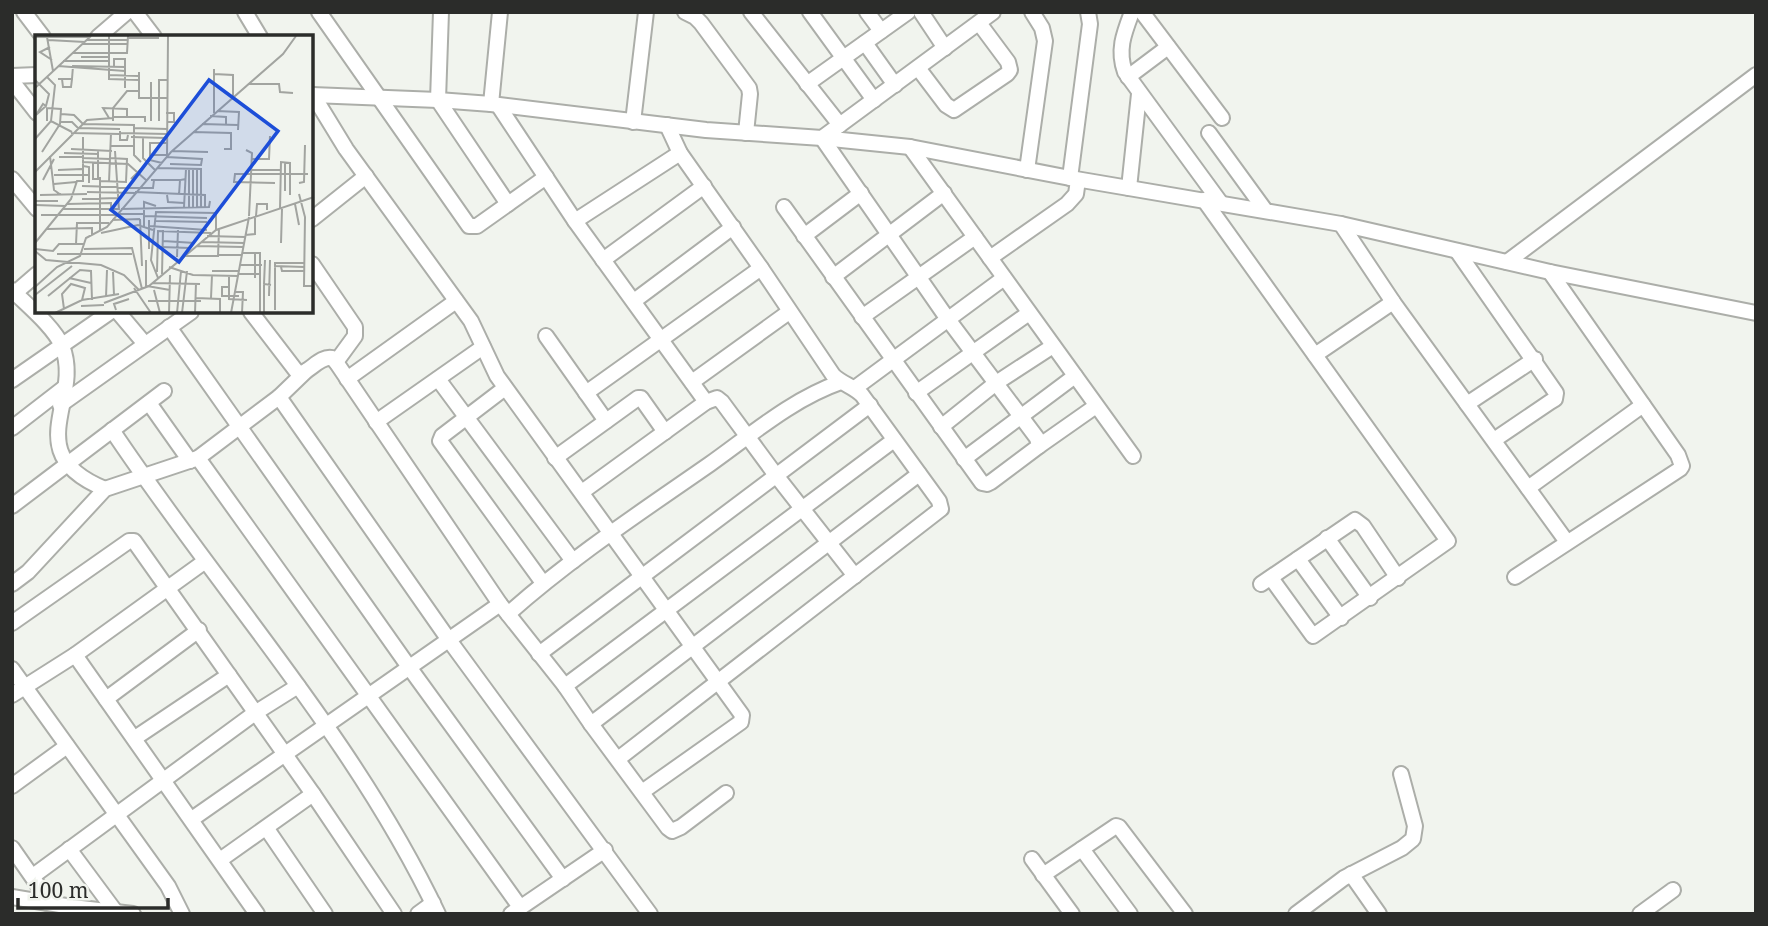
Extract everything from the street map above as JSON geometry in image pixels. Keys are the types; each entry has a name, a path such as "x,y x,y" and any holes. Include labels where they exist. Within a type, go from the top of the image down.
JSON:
{"street":[{"path":"24,12 41,35"},
{"path":"100,35 127,12"},
{"path":"135,12 152,35"},
{"path":"245,12 260,35"},
{"path":"319,12 470,226 477,226 545,177"},
{"path":"441,12 438,100 508,204"},
{"path":"500,12 494,104 706,402"},
{"path":"634,122 646,12"},
{"path":"685,12 695,16 701,23 748,88 750,94 747,133"},
{"path":"751,12 840,125"},
{"path":"810,12 874,100"},
{"path":"867,12 881,32"},
{"path":"807,84 908,12"},
{"path":"921,12 945,48"},
{"path":"1027,170 1045,41 1042,28 1032,12"},
{"path":"990,258 1068,204 1076,194 1074,179 1090,24 1088,12"},
{"path":"1132,12 1123,34 1121,48 1121,61 1128,77 1220,202"},
{"path":"1142,12 1222,118"},
{"path":"822,138 919,68 984,16 1010,70 954,110 946,105 919,68"},
{"path":"865,43 895,85"},
{"path":"1128,77 1168,47"},
{"path":"35,75 12,78 35,111"},
{"path":"1507,262 1756,75"},
{"path":"1129,188 1139,94"},
{"path":"313,95 494,104 634,122 910,147 1074,179 1341,223 1550,272 1756,313"},
{"path":"313,96 366,176 471,321 492,368 505,388 612,532 743,719 642,792"},
{"path":"618,759 941,509 939,501 870,405 855,388 841,382 789,312 680,153 667,125"},
{"path":"1209,133 1265,210"},
{"path":"822,138 947,318 1037,438 1039,446"},
{"path":"910,147 1133,456"},
{"path":"575,221 680,153"},
{"path":"313,218 366,176"},
{"path":"12,179 35,207"},
{"path":"603,260 704,186"},
{"path":"804,236 861,193"},
{"path":"834,277 944,193"},
{"path":"1203,200 1448,541 1445,545 1370,598 1313,636 1266,581 1350,523 1359,521 1398,578"},
{"path":"784,207 978,479 987,484 1096,406"},
{"path":"1341,223 1393,302 1567,542"},
{"path":"634,301 733,227"},
{"path":"862,317 975,237"},
{"path":"1457,250 1554,388 1555,398 1494,440"},
{"path":"313,265 355,327 355,336 336,362"},
{"path":"586,393 761,268"},
{"path":"1515,577 1682,466 1678,455 1550,272"},
{"path":"35,275 14,291 61,344 65,361 65,387 57,439 68,463 80,475 105,489"},
{"path":"855,388 1004,278"},
{"path":"347,379 456,301"},
{"path":"1315,355 1393,302"},
{"path":"692,382 789,312"},
{"path":"12,380 108,313"},
{"path":"119,313 145,344"},
{"path":"61,405 187,313"},
{"path":"252,313 293,369 302,373 306,371"},
{"path":"916,393 1029,313"},
{"path":"169,327 409,667 563,879"},
{"path":"546,336 606,421"},
{"path":"941,427 996,383 1053,346"},
{"path":"376,422 483,347"},
{"path":"12,584 28,572 105,489 194,459 241,427 306,371 325,358 332,358 504,609 565,686 672,831 726,793"},
{"path":"1467,404 1535,359"},
{"path":"964,459 1075,376"},
{"path":"438,379 573,561"},
{"path":"192,819 327,726 368,694 449,640 543,583 812,393 841,382"},
{"path":"12,428 65,387"},
{"path":"505,388 442,436 440,441 543,583"},
{"path":"12,506 164,391"},
{"path":"279,397 449,640 650,914"},
{"path":"555,458 641,398 665,432"},
{"path":"582,492 706,402 717,398 855,576"},
{"path":"149,403 194,459 368,694 516,910 605,850"},
{"path":"539,654 870,405"},
{"path":"1528,488 1643,405"},
{"path":"112,430 204,562 298,686 370,789 436,908 418,914"},
{"path":"565,686 894,440"},
{"path":"591,724 919,474"},
{"path":"1327,538 1370,598"},
{"path":"12,623 131,540 134,541 199,630 394,914"},
{"path":"1298,559 1341,618"},
{"path":"18,691 75,655 204,562"},
{"path":"106,699 199,630"},
{"path":"75,655 257,914"},
{"path":"12,668 18,691 67,746 168,886 183,914"},
{"path":"135,738 229,675"},
{"path":"33,876 255,713 298,686"},
{"path":"12,786 67,746"},
{"path":"1299,913 1351,874 1402,848 1413,839 1415,826 1401,774"},
{"path":"220,860 313,794"},
{"path":"1044,876 1116,826 1185,914"},
{"path":"267,829 326,914"},
{"path":"12,848 33,876 47,903"},
{"path":"69,849 115,911"},
{"path":"1082,849 1130,914"},
{"path":"1032,859 1072,914"},
{"path":"1351,874 1379,914"},
{"path":"1640,914 1673,890"},
{"path":"12,897 75,911 134,914"}]}
